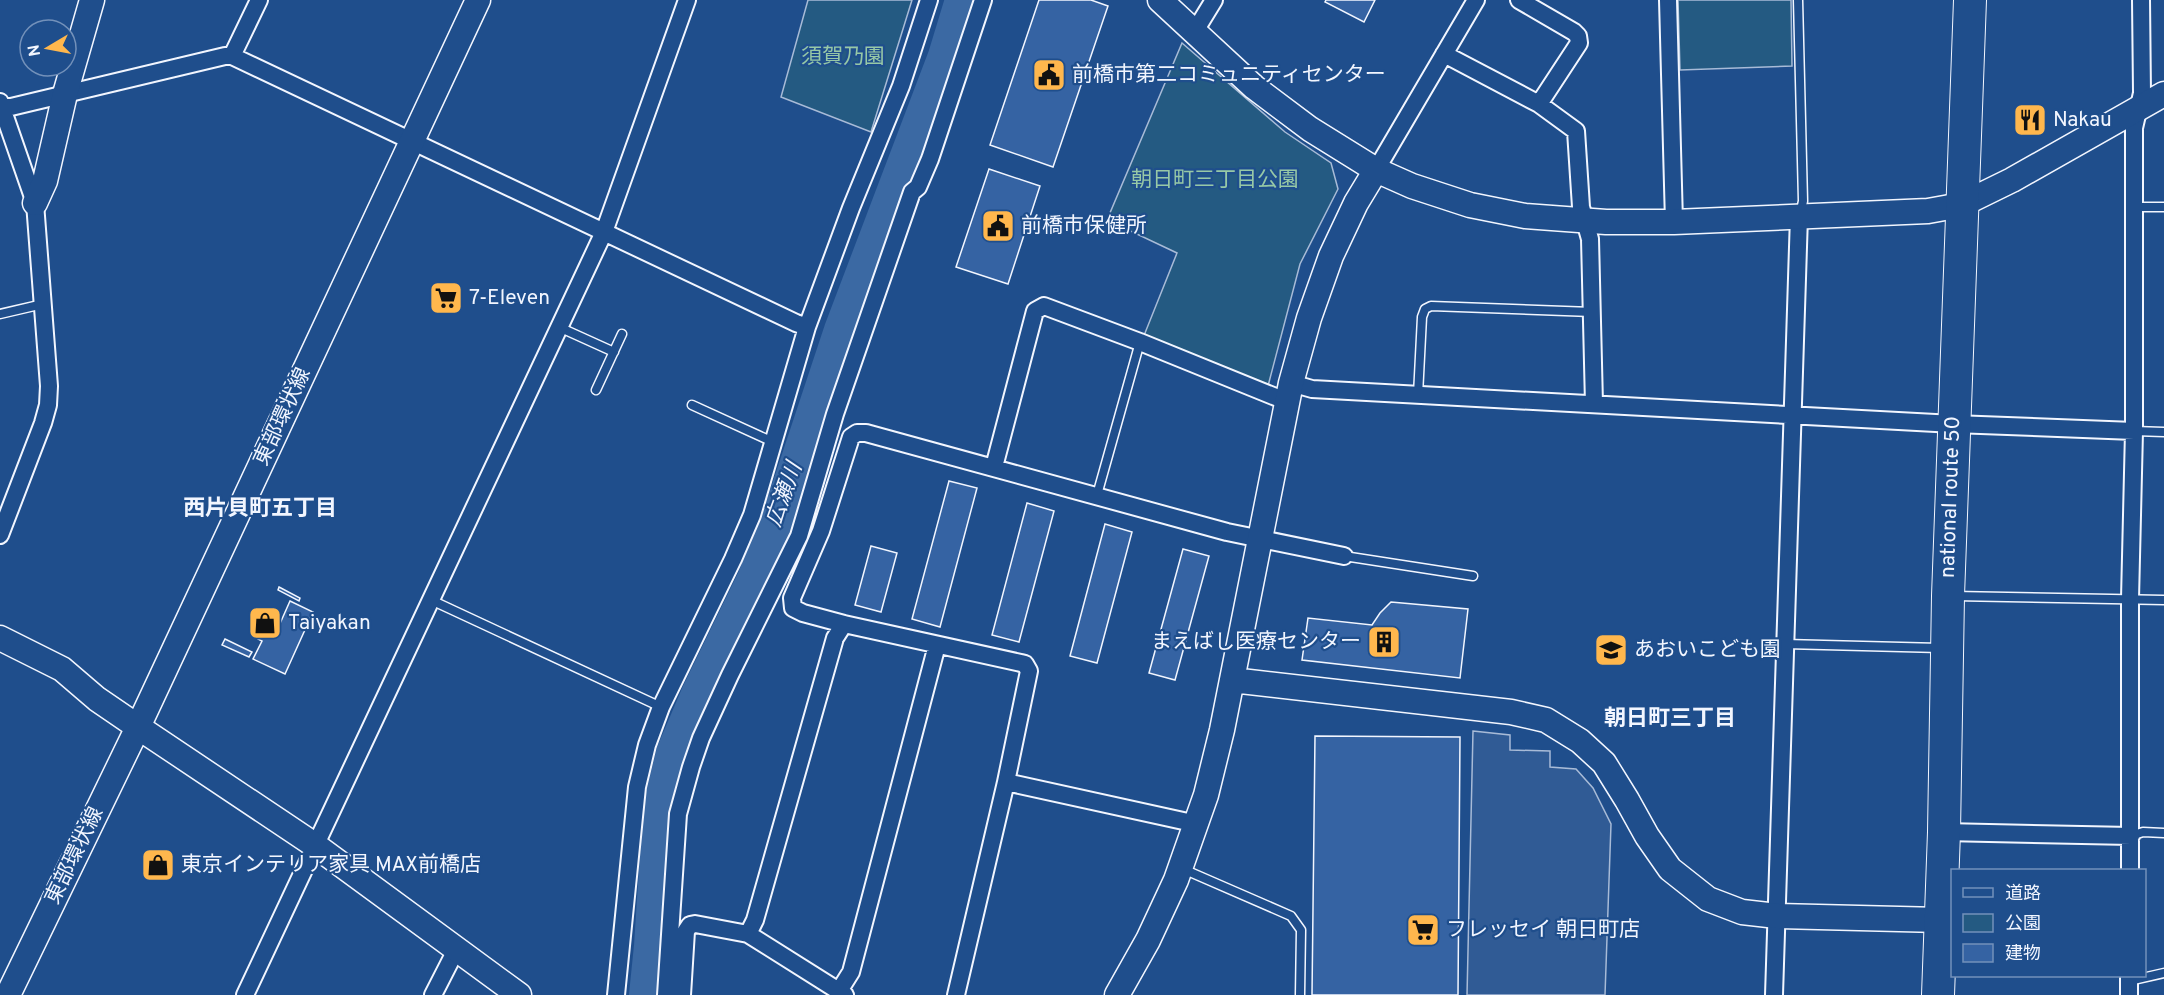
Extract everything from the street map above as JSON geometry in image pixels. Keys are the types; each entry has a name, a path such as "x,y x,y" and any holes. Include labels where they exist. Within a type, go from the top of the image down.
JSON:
{"highway":[{"name":"national route 50","path":"1938,995 1944,832 1948,596 1970,0"}],"street":[{"path":"35,203 45,181 65,94 92,0"},
{"path":"232,56 259,0"},
{"name":"東部環状線","path":"8,995 138,728 478,0"},
{"path":"245,995 561,328 604,232 687,0"},
{"path":"616,995 637,787 647,745 661,707 748,525 762,486 807,327 851,208 901,86 928,0"},
{"path":"666,995 678,814 691,767 701,738 730,675 799,536 835,414 912,192 918,187 930,159 984,0"},
{"path":"1160,0 1254,87 1310,129 1376,170 1412,186 1470,205 1525,216 1585,221 1674,222 1928,211 1961,205 2012,180 2164,94"},
{"path":"1196,31 1214,0"},
{"path":"1117,995 1148,940 1181,868 1211,777 1289,392 1309,318 1331,256 1356,203 1476,0"},
{"path":"1519,0 1578,36 1579,43 1539,104"},
{"path":"1668,0 1674,222"},
{"path":"2130,869 2130,599 2136,207 2134,128 2142,93 2141,0"},
{"path":"1444,54 1539,104 1576,131 1581,207 1590,239 1594,404"},
{"path":"1,105 11,107 232,56 807,327"},
{"path":"0,535 43,423 48,405 49,386 35,203 1,105"},
{"path":"1774,995 1800,216"},
{"path":"994,467 1035,311 1044,306 1140,342 1289,392 1312,389 1954,424 2134,431"},
{"path":"956,995 1006,782 1029,675 1028,667 1022,663 803,614 793,608 795,591 820,531 851,437 857,433 866,433 1227,532 1344,556"},
{"path":"748,934 755,920 835,639 844,624"},
{"path":"0,638 62,669 97,699 316,846 519,995"},
{"path":"682,995 687,931 690,925 703,924 748,934 842,993 851,972 937,645"},
{"path":"1232,680 1511,712 1546,720 1580,741 1604,763 1647,836 1670,869 1708,899 1742,912 1777,916 1940,921"},
{"path":"1006,782 1197,824"},
{"path":"1944,832 2131,836"},
{"path":"433,995 456,950"}],"lane":[{"path":"1798,0 1803,201 1800,216"},
{"path":"2136,207 2164,207"},
{"path":"0,314 43,304"},
{"path":"1418,395 1422,317 1425,309 1431,306 1592,312"},
{"path":"561,328 614,352"},
{"path":"596,390 622,334"},
{"path":"1097,495 1140,342"},
{"path":"692,405 773,442"},
{"path":"2134,431 2164,432"},
{"path":"1344,556 1473,576"},
{"path":"1948,596 2164,600"},
{"path":"431,600 661,707"},
{"path":"1785,644 1947,649"},
{"path":"2131,836 2143,832 2164,833"},
{"path":"1181,868 1291,916 1299,924 1301,930 1300,995"},
{"path":"2129,984 2164,973"}],"green space":[{"name":"須賀乃園","path":"808,0 912,0 871,132 781,97"},
{"path":"1678,0 1791,0 1792,66 1680,70"},
{"name":"朝日町三丁目公園","path":"1182,43 1285,132 1331,163 1338,189 1300,264 1268,386 1143,338 1177,253 1107,220"}],"shaded area":[{"path":"1473,731 1510,735 1510,750 1550,751 1550,767 1576,769 1593,788 1611,824 1605,995 1467,995"}],"building":[{"name":"前橋市第二コミュニティセンター","path":"1039,0 1091,0 1108,6 1053,167 990,145"},
{"path":"1326,0 1375,0 1364,22 1325,2"},
{"name":"前橋市保健所","path":"989,169 1040,186 1008,284 956,267"},
{"path":"949,481 977,488 940,627 912,619"},
{"path":"1027,503 1054,511 1019,642 992,635"},
{"path":"1105,524 1132,532 1097,663 1070,656"},
{"path":"871,546 897,553 881,612 855,605"},
{"path":"1183,549 1209,556 1175,680 1149,673"},
{"path":"279,587 300,598 299,601 278,590"},
{"path":"290,601 313,612 285,674 253,659 262,641 258,639 262,631 274,637"},
{"name":"まえばし医療センター","path":"1391,602 1468,609 1460,678 1302,660 1308,618 1372,625"},
{"path":"225,639 252,652 249,657 222,645"},
{"path":"1315,736 1460,737 1458,995 1312,995"}],"waterway":[{"name":"広瀬川","path":"646,995 660,807 673,753 699,692 754,579 783,505 841,330 945,56 962,0"}],"place":[{"name":"前橋市第二コミュニティセンター","path":"1049,75"},
{"name":"Nakau","path":"2030,120"},
{"name":"前橋市保健所","path":"998,226"},
{"name":"7-Eleven","path":"446,298"},
{"name":"Taiyakan","path":"265,623"},
{"name":"まえばし医療センター","path":"1384,642"},
{"name":"あおいこども園","path":"1611,650"},
{"name":"東京インテリア家具 MAX前橋店","path":"158,865"},
{"name":"フレッセイ 朝日町店","path":"1423,930"}],"district":[{"name":"西片貝町五丁目","path":"260,509"},
{"name":"朝日町三丁目","path":"1670,719"}]}
